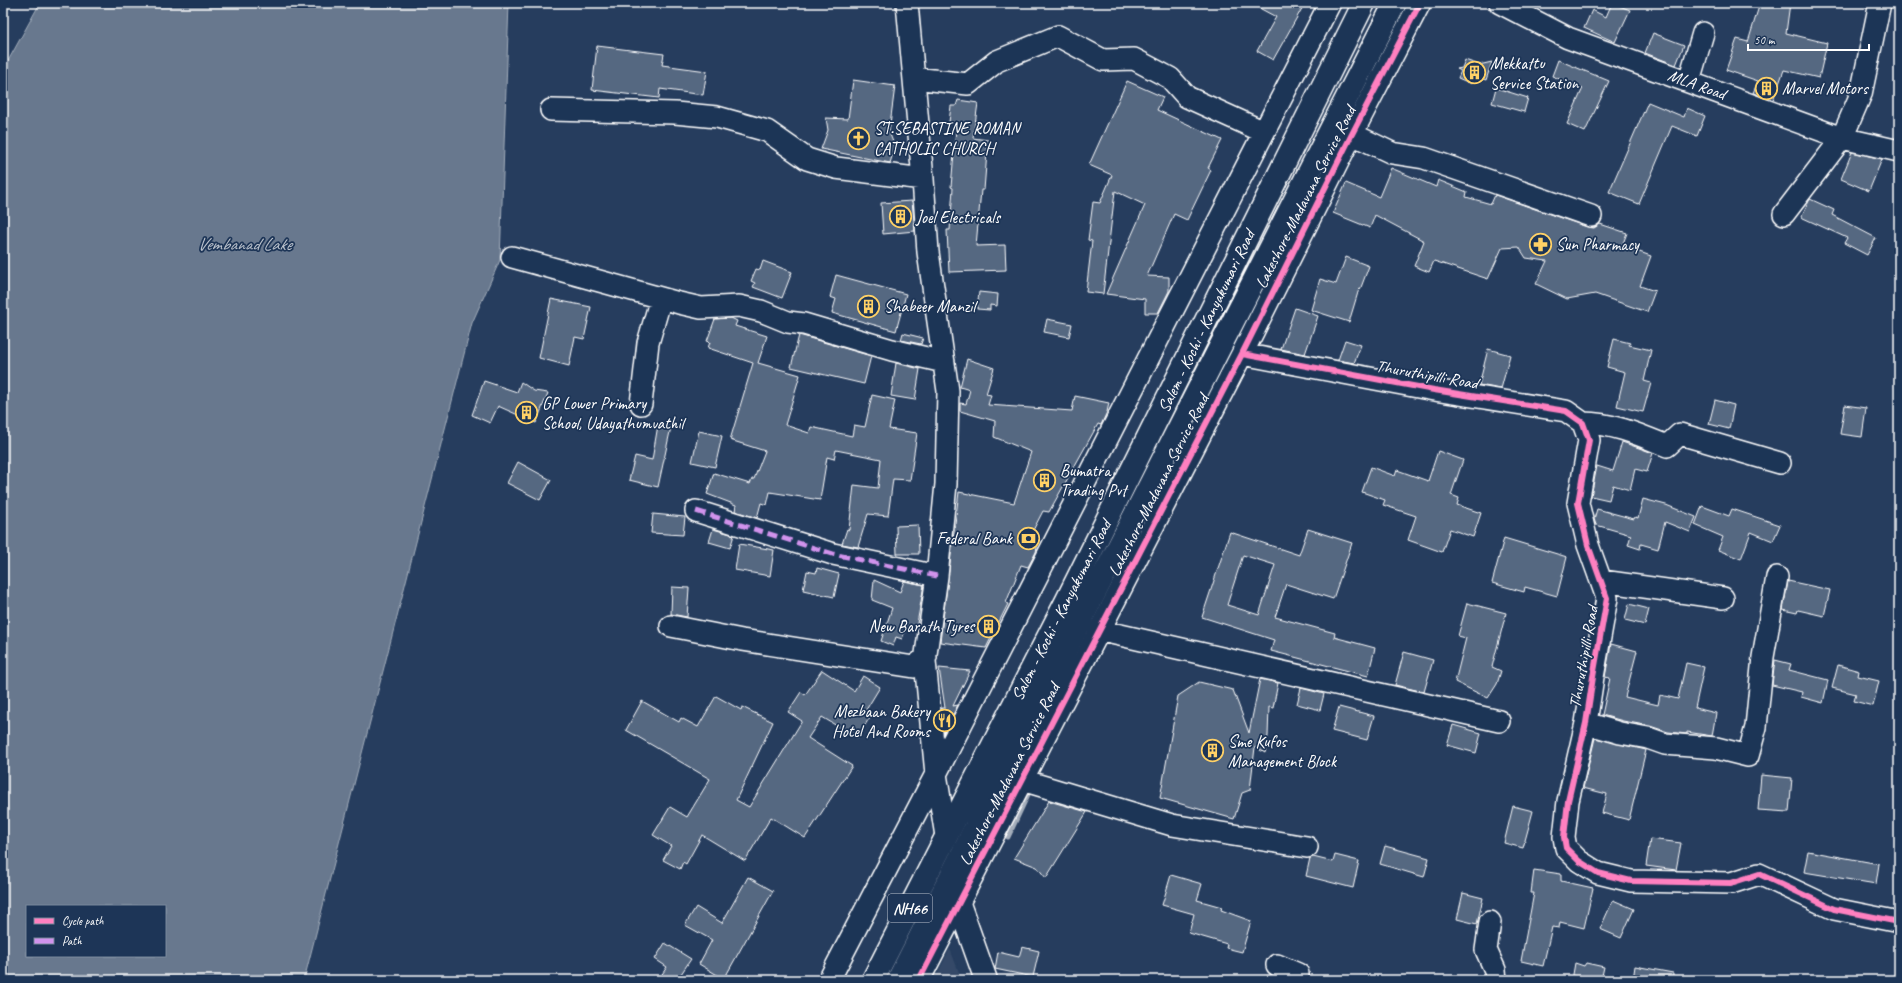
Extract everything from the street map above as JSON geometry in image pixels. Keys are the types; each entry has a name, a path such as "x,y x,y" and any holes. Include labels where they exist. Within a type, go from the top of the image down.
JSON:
{"main road":[{"name":"Salem - Kochi - Kanyakumari Road","path":"873,980 1067,600 1364,3"},
{"name":"Salem - Kochi - Kanyakumari Road","path":"898,980 1394,3"},
{"path":"946,836 952,875 959,904 986,980"}],"street":[{"path":"907,3 923,178 928,252 948,391 946,484 937,576 926,656 936,774 946,836"},
{"path":"829,980 936,774 1330,3"},
{"name":"Lakeshore-Madavana Service Road","path":"919,980 1098,630 1242,354 1352,134 1420,3"},
{"name":"MLA Road","path":"1500,3 1568,38 1842,138 1899,151"},
{"path":"1784,214 1842,138 1861,94 1880,3"},
{"path":"1689,81 1703,33"},
{"path":"914,78 968,84 997,61 1058,36 1103,60 1134,59 1170,78 1187,96 1264,132"},
{"path":"551,110 675,113 718,117 768,131 807,159 836,168 923,178"},
{"path":"1352,134 1392,153 1424,158 1591,216"},
{"path":"512,257 660,298 702,308 739,306 761,311 788,322 804,324 892,350 944,362"},
{"path":"641,404 648,343 660,298"},
{"name":"Thuruthipilli Road","path":"1242,354 1434,390 1566,411 1583,423 1589,440 1578,503 1588,545 1608,598 1586,723 1568,800 1564,837 1566,848 1579,861 1598,873 1631,881 1731,883 1759,874 1834,909 1899,922"},
{"path":"1583,423 1598,423 1629,431 1667,446 1680,434 1780,463"},
{"path":"696,511 833,554 937,576"},
{"path":"1586,723 1620,733 1648,738 1665,744 1716,748 1748,756 1756,727 1762,657 1777,577"},
{"path":"1602,581 1723,598"},
{"path":"671,626 742,640 914,667 926,656"},
{"path":"1098,630 1499,721"},
{"path":"1022,780 1172,825 1307,848"},
{"path":"1490,922 1486,950 1496,970 1496,980"},
{"path":"1277,965 1298,974 1298,980"}],"shaded area":[{"path":"950,949 962,980 934,980"}],"water":[{"name":"Vembanad Lake","path":"40,3 509,3 500,260 472,323 304,980 3,980 3,70"}],"building":[{"path":"1250,3 1305,3 1273,60 1257,51 1276,17"},
{"path":"1612,3 1630,10 1615,42 1584,28 1592,10 1606,17"},
{"path":"1760,3 1790,3 1786,33 1827,43 1819,78 1784,70 1773,100 1753,93 1758,81 1726,70 1737,39 1748,42"},
{"path":"1653,33 1684,45 1676,65 1645,53"},
{"path":"597,46 664,54 662,65 707,71 703,95 660,89 659,98 592,90"},
{"name":"Mekkattu Service Station","path":"1465,60 1479,65 1492,62 1486,80 1475,76 1472,84 1458,78 1461,71 1457,69 1462,68"},
{"path":"1558,60 1609,81 1585,132 1567,124 1583,88 1552,76"},
{"path":"853,80 895,86 889,132 895,147 890,163 821,149 828,130 826,118 848,119"},
{"path":"1127,81 1163,97 1157,110 1222,140 1208,168 1211,170 1187,220 1174,214 1147,276 1169,277 1169,291 1158,313 1145,313 1145,299 1106,294 1145,205 1115,191 1103,294 1086,292 1092,241 1088,240 1093,202 1100,203 1112,175 1089,165"},
{"path":"1496,88 1528,98 1524,112 1492,103"},
{"path":"958,100 978,103 973,138 988,140 984,190 981,190 976,246 1005,245 1006,270 949,272 947,230 950,230 953,188 951,187 956,129 954,128 954,123 949,122 951,106 956,106"},
{"path":"1648,102 1684,117 1687,108 1705,116 1697,136 1672,126 1639,204 1609,192"},
{"path":"1852,152 1882,159 1869,191 1841,179"},
{"path":"1391,168 1436,187 1438,180 1467,192 1466,197 1491,204 1495,195 1587,227 1594,228 1600,224 1627,233 1622,246 1651,256 1640,286 1655,291 1647,312 1595,294 1567,299 1536,284 1547,261 1526,258 1519,247 1502,248 1488,279 1434,261 1429,272 1414,266 1424,241 1375,215 1370,228 1333,213 1346,183 1379,197"},
{"path":"1810,199 1834,210 1832,215 1876,238 1867,255 1844,243 1847,238 1801,217"},
{"name":"Joel Electricals","path":"912,201 915,231 883,234 881,203"},
{"path":"1346,257 1369,266 1360,290 1359,289 1349,322 1311,310 1320,279 1336,284"},
{"path":"763,261 792,272 782,298 753,287 755,283 751,281 756,269 760,270"},
{"name":"Shabeer Manzil","path":"836,275 906,294 896,331 832,313 836,299 830,297"},
{"path":"979,292 998,294 997,306 990,305 990,310 977,309"},
{"path":"551,299 591,307 584,339 575,337 569,366 539,358"},
{"path":"1295,308 1318,316 1305,354 1281,349"},
{"path":"731,318 737,321 735,326 767,336 758,363 800,375 785,425 809,433 811,427 852,436 854,425 865,427 872,395 895,400 889,429 917,433 910,480 893,479 888,516 868,514 858,547 842,544 847,529 849,530 854,485 878,488 881,459 836,450 834,459 827,457 820,500 770,492 767,505 761,503 757,518 735,511 736,505 707,494 714,473 750,484 752,479 754,479 765,451 730,440 753,363 708,348 710,342 707,341 715,319"},
{"path":"1047,319 1072,324 1069,337 1044,332"},
{"path":"903,333 923,338 921,344 901,340"},
{"path":"799,335 871,356 864,384 791,367"},
{"path":"1614,339 1630,343 1629,345 1651,350 1644,381 1651,383 1643,412 1617,406 1625,372 1607,367"},
{"path":"1345,340 1361,345 1354,363 1338,360"},
{"path":"1488,349 1510,355 1501,389 1479,385"},
{"path":"967,359 994,368 986,394 991,395 988,405 1072,411 1075,396 1109,403 1101,425 1098,424 1049,512 1043,511 1028,540 1038,543 1036,552 1028,567 1021,565 1006,603 1008,604 986,648 940,642 959,492 1014,503 1031,452 994,437 995,421 960,411 960,403 966,404 970,390 960,387"},
{"path":"896,363 920,369 915,400 891,396"},
{"name":"GP Lower Primary School, Udayathumvathil","path":"484,381 517,392 521,382 534,391 548,393 536,423 498,406 490,423 472,415"},
{"path":"1715,400 1734,405 1729,429 1709,424"},
{"path":"1845,405 1866,408 1862,437 1840,434"},
{"path":"658,425 671,427 658,487 629,480 635,456 652,460"},
{"path":"699,431 722,436 715,467 692,462"},
{"path":"1622,442 1653,453 1647,472 1635,469 1630,490 1613,485 1609,500 1591,496 1597,466 1613,471"},
{"path":"1438,451 1463,460 1451,495 1459,498 1457,505 1481,513 1473,537 1450,529 1442,552 1408,540 1416,516 1383,505 1385,500 1362,492 1371,467 1395,476 1397,470 1428,481"},
{"path":"518,462 551,480 540,500 507,483"},
{"path":"1643,499 1666,505 1696,517 1690,532 1665,522 1658,549 1641,544 1640,549 1628,545 1631,535 1596,525 1594,519 1597,509 1634,519 1635,517 1638,518"},
{"path":"1702,506 1729,516 1732,509 1780,525 1773,541 1751,532 1741,559 1718,550 1723,537 1695,525"},
{"path":"653,514 685,517 683,535 651,533"},
{"path":"918,525 919,554 897,554 896,526"},
{"path":"713,529 734,535 730,548 709,542"},
{"path":"1308,529 1352,543 1333,599 1286,584 1275,617 1335,633 1334,637 1375,648 1368,676 1271,651 1274,640 1202,617 1230,532 1299,555","holes":["1243,555 1275,565 1259,615 1227,605"]},
{"path":"1504,538 1567,557 1557,596 1525,587 1524,592 1492,583"},
{"path":"739,544 774,550 770,576 735,570"},
{"path":"817,568 839,574 834,597 803,590 807,571 816,573"},
{"path":"874,580 900,592 904,581 924,585 916,629 907,626 902,639 896,637 893,646 881,641 892,608 872,600"},
{"path":"1788,581 1830,590 1824,616 1798,610 1797,613 1783,610"},
{"path":"672,587 689,588 687,617 671,614"},
{"path":"1467,603 1506,613 1492,667 1501,671 1497,684 1488,698 1455,682 1466,638 1458,636"},
{"path":"1629,604 1649,609 1645,625 1625,620"},
{"path":"1611,644 1637,651 1625,697 1658,705 1660,695 1678,699 1686,663 1704,667 1695,708 1716,713 1712,736 1687,732 1687,734 1668,732 1650,726 1602,715 1610,678 1605,677"},
{"path":"1404,652 1433,660 1424,692 1395,685"},
{"path":"1775,660 1791,664 1789,670 1828,680 1823,703 1801,697 1802,692 1772,685"},
{"path":"1838,665 1859,671 1858,676 1879,681 1873,706 1854,701 1856,694 1832,688"},
{"path":"939,668 970,671 953,706 958,705 944,732 942,708 945,708"},
{"path":"822,670 854,691 863,676 880,687 866,710 869,712 866,715 870,717 857,738 822,717 808,738 852,766 805,838 771,817 745,861 702,835 686,864 683,862 680,869 663,860 671,846 653,835 670,807 687,817 710,779 626,730 642,701 679,722 681,718 698,727 716,696 741,710 742,707 773,722 736,800 749,807 802,721 788,712 801,692 805,695"},
{"name":"Sme Kufos Management Block","path":"1260,679 1278,683 1273,708 1269,707 1268,736 1265,753 1255,747 1250,790 1242,793 1234,819 1160,798 1178,696 1199,682 1233,690 1249,733"},
{"path":"1301,688 1324,694 1320,710 1297,704"},
{"path":"1339,707 1374,716 1367,740 1332,731"},
{"path":"1453,725 1481,733 1476,753 1447,745"},
{"path":"1595,738 1646,750 1629,820 1602,813 1607,794 1583,788"},
{"path":"1761,775 1792,778 1789,812 1758,810"},
{"path":"1049,801 1087,812 1046,878 1037,867 1014,858"},
{"path":"1513,806 1533,811 1523,848 1504,843"},
{"path":"1650,839 1681,843 1676,870 1646,866"},
{"path":"1385,846 1429,858 1424,877 1380,864"},
{"path":"1808,851 1879,864 1876,884 1804,872"},
{"path":"1335,855 1359,861 1353,888 1306,876 1310,858 1313,857 1333,862"},
{"path":"1534,870 1561,874 1561,881 1593,888 1584,928 1560,922 1559,928 1552,927 1543,966 1521,961 1534,893 1531,893"},
{"path":"1171,875 1202,884 1197,900 1222,907 1221,910 1251,921 1242,952 1226,948 1227,944 1189,933 1194,914 1162,905"},
{"path":"748,877 773,891 724,979 699,964 712,940 685,925 696,907 722,923"},
{"path":"1463,893 1483,898 1477,924 1457,919"},
{"path":"1613,900 1634,909 1621,938 1600,929"},
{"path":"665,943 691,959 677,980 658,980 667,967 655,959"},
{"path":"1022,947 1039,951 1033,977 995,969 998,952 1019,957"},
{"path":"1575,963 1584,966 1586,963 1604,967 1601,980 1572,980"},
{"path":"1635,966 1673,973 1673,980 1633,980"}],"waterway":[{"path":"1008,837 1031,788"}],"marked path":[{"path":"696,511 833,554 937,576"}],"cycle path":[{"path":"919,980 1242,354 1352,134 1420,3"},
{"path":"1242,354 1434,390 1566,411 1583,423 1589,440 1578,503 1588,545 1607,598 1586,723 1568,801 1564,837 1566,848 1579,861 1598,873 1631,881 1731,883 1759,874 1834,909 1899,922"}],"place":[{"name":"Mekkattu Service Station","path":"1474,73"},
{"name":"Marvel Motors","path":"1766,88"},
{"name":"ST.SEBASTINE ROMAN CATHOLIC CHURCH","path":"858,138"},
{"name":"Joel Electricals","path":"901,217"},
{"name":"Sun Pharmacy","path":"1541,244"},
{"name":"Shabeer Manzil","path":"869,306"},
{"name":"GP Lower Primary School, Udayathumvathil","path":"527,413"},
{"name":"Bumatra Trading Pvt","path":"1044,480"},
{"name":"Federal Bank","path":"1028,538"},
{"name":"New Barath Tyres","path":"989,626"},
{"name":"Mezbaan Bakery Hotel And Rooms","path":"945,721"},
{"name":"Sme Kufos Management Block","path":"1212,751"}]}
